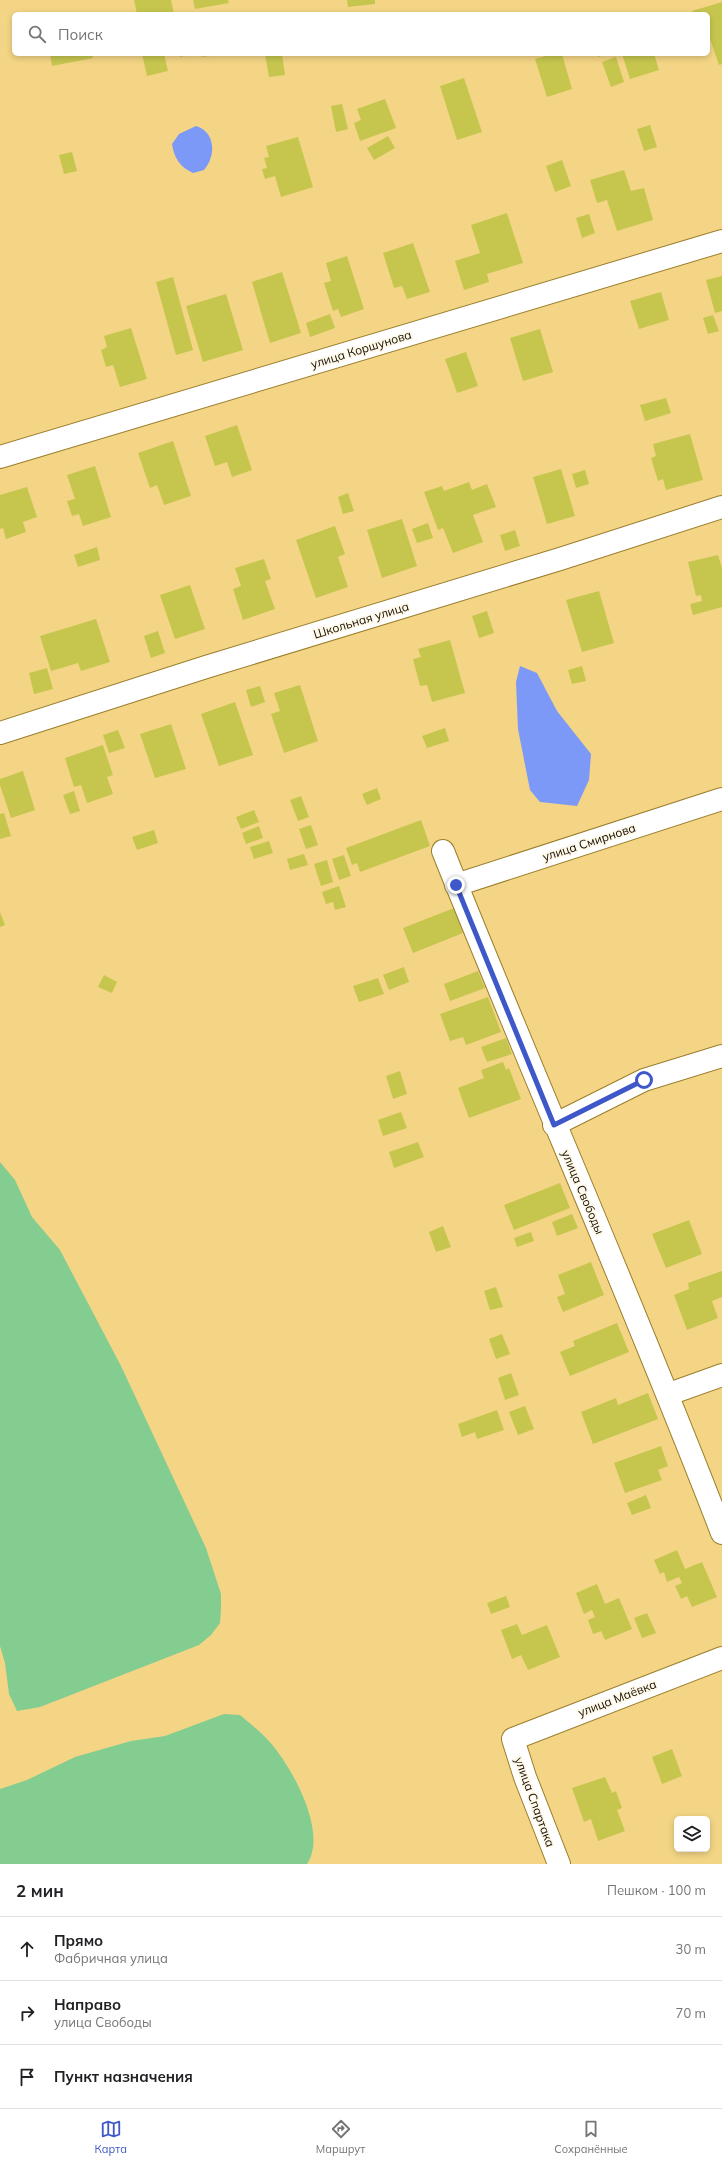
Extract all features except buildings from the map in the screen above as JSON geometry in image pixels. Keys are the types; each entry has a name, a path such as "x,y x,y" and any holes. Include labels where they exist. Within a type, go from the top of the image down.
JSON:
{"street":[{"name":"улица Коршунова","path":"0,457 722,241"},
{"name":"Школьная улица","path":"0,733 206,667 560,559 722,507"},
{"name":"улица Смирнова","path":"456,885 722,799"},
{"name":"улица Свободы","path":"443,851 554,1125 669,1394 722,1533"},
{"path":"554,1125 644,1080 722,1056"},
{"path":"669,1394 722,1375"},
{"name":"улица Маёвка","path":"513,1739 722,1658"},
{"name":"улица Спартака","path":"513,1739 525,1777 559,1864"}],"green space":[{"path":"0,1162 15,1180 32,1217 60,1250 121,1366 206,1548 221,1594 220,1623 211,1635 199,1645 40,1707 17,1711 9,1694 5,1663 0,1646"},
{"path":"224,1714 240,1715 255,1728 273,1746 293,1775 307,1806 311,1822 313,1837 312,1852 307,1864 0,1864 0,1789 27,1780 75,1757 131,1741 165,1736"}],"water":[{"path":"196,126 203,129 207,133 212,145 212,152 211,158 204,170 193,173 178,162 174,154 172,144 179,134"},
{"path":"520,666 537,673 557,711 591,754 589,780 577,806 540,802 530,790 518,729 516,682"}],"route":[{"path":"456,885 554,1125 644,1080"}]}
